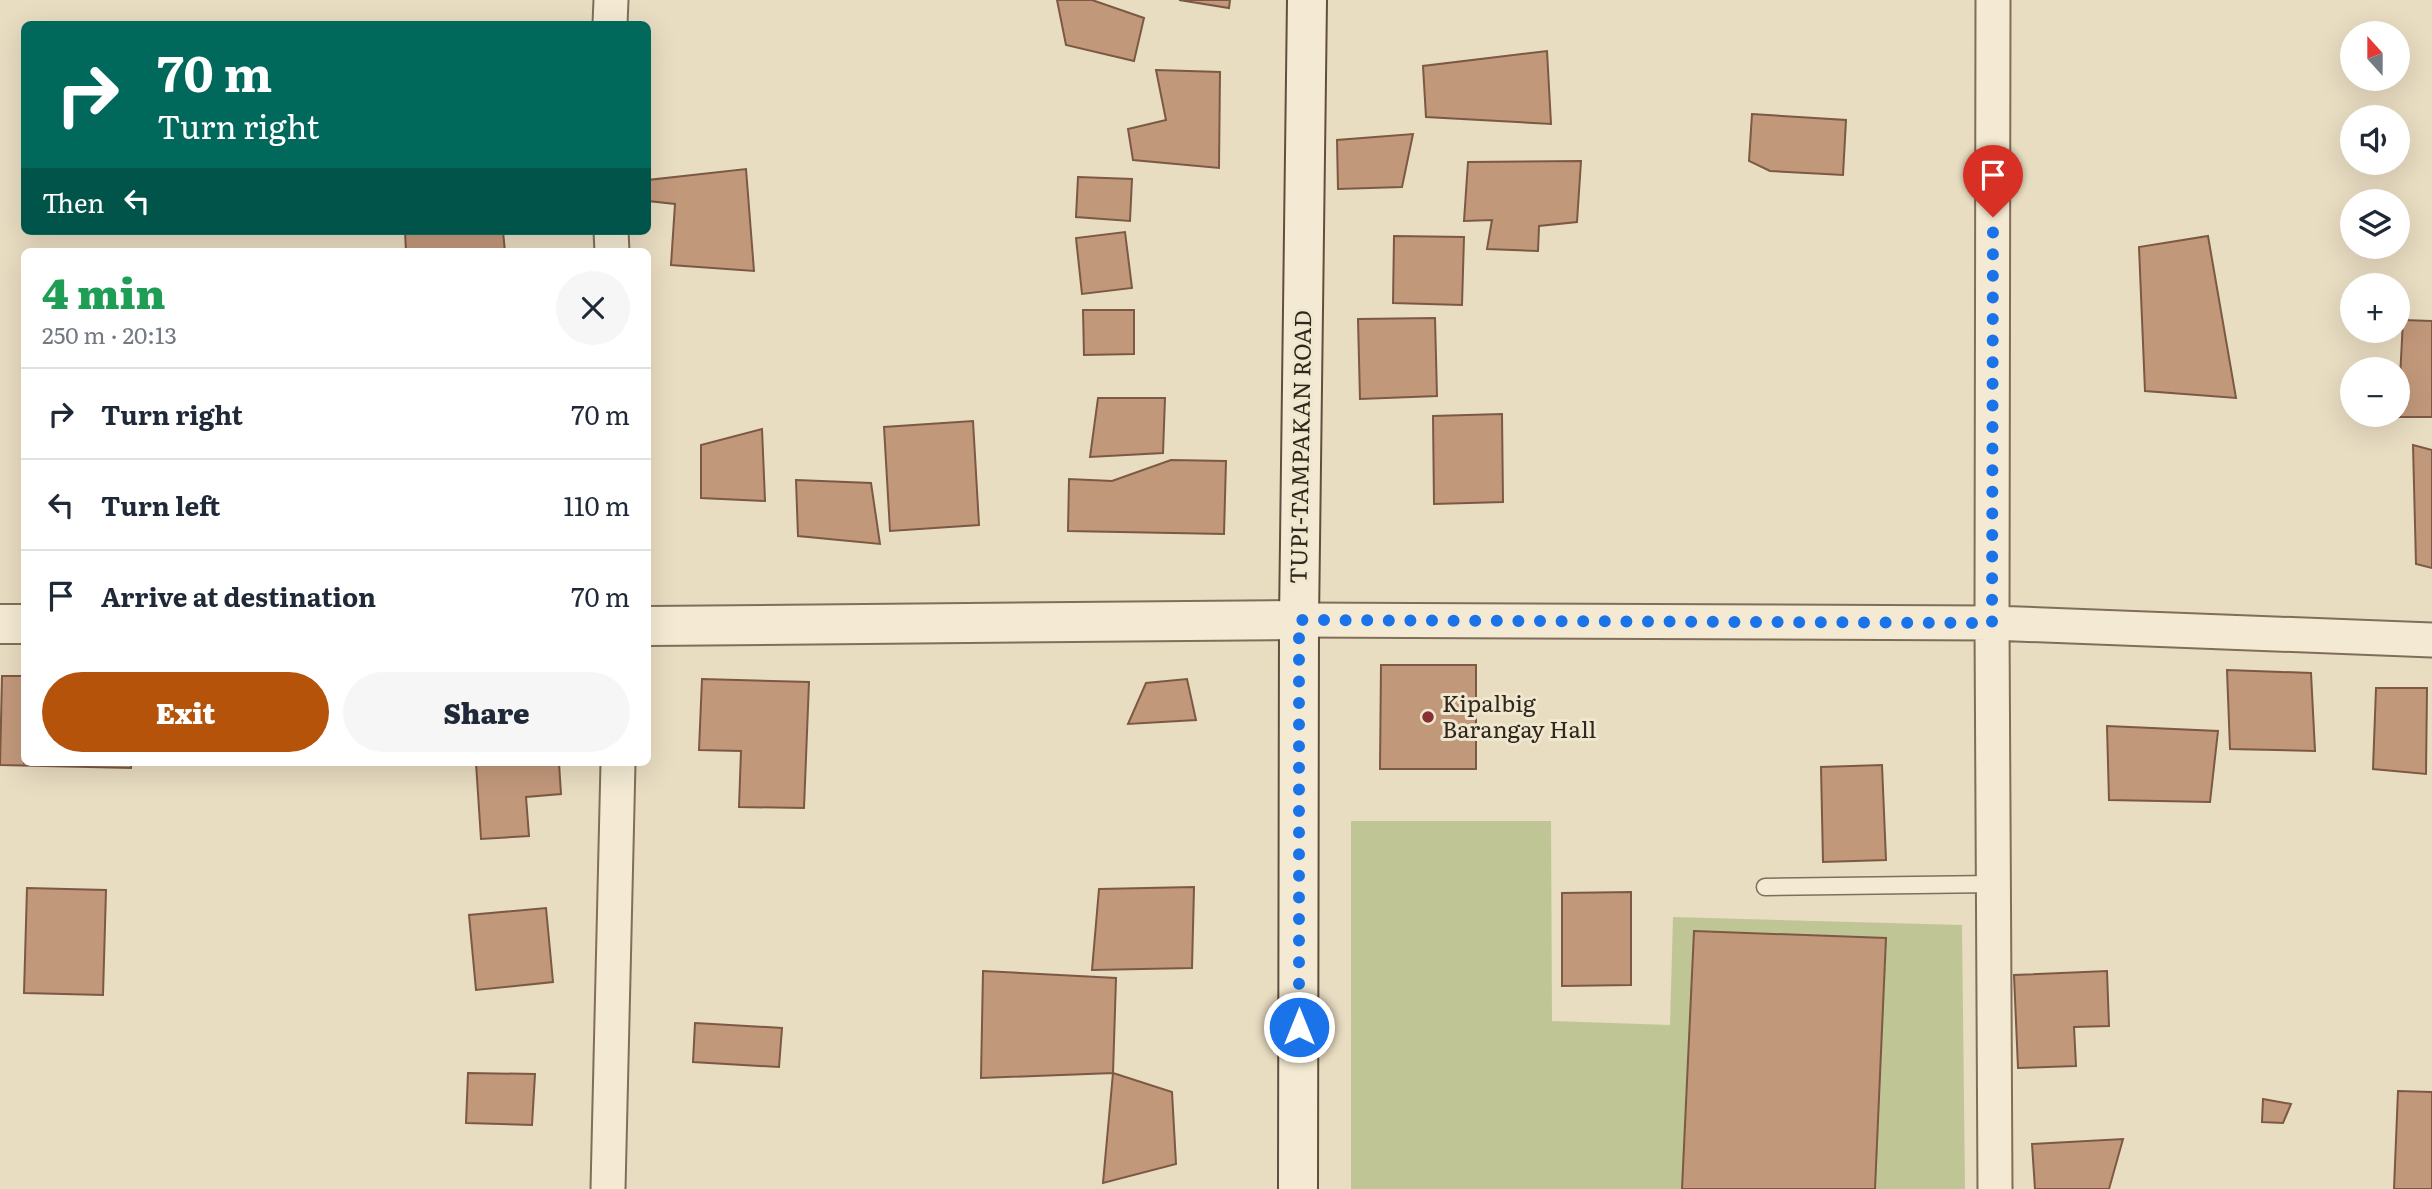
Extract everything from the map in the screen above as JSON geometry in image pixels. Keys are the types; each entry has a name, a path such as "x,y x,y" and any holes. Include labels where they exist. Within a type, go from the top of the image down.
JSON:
{"main road":[{"name":"TUPI-TAMPAKAN ROAD","path":"1298,1189 1299,620 1307,0"},
{"path":"651,626 1299,620"},
{"path":"0,624 21,624"}],"street":[{"path":"611,0 611,21"},
{"path":"1993,0 1992,623 1996,1189"},
{"path":"1299,620 1992,623 2432,640"},
{"path":"608,1189 618,766"}],"lane":[{"path":"1765,887 1994,884"}],"green space":[{"path":"1351,821 1551,821 1552,1021 1670,1025 1673,917 1962,925 1965,1189 1351,1189"}],"building":[{"path":"1057,0 1092,0 1144,18 1134,61 1066,45"},
{"path":"1179,0 1230,0 1229,8"},
{"path":"1547,51 1551,124 1426,117 1423,66"},
{"path":"1156,70 1220,72 1219,168 1133,160 1128,129 1166,120"},
{"path":"1752,114 1846,120 1843,175 1770,171 1749,161"},
{"path":"1413,134 1402,187 1338,189 1337,140"},
{"path":"1581,161 1577,222 1539,226 1538,251 1487,249 1492,220 1464,221 1468,162"},
{"path":"746,169 754,271 671,265 675,204 651,201 651,180"},
{"path":"1078,177 1132,179 1130,221 1076,217"},
{"path":"1125,232 1132,288 1082,294 1076,238"},
{"path":"405,235 503,235 505,248 406,248"},
{"path":"1394,236 1464,237 1462,305 1393,303"},
{"path":"2208,236 2236,398 2145,391 2139,247"},
{"path":"1083,310 1134,310 1134,354 1084,355"},
{"path":"1435,318 1437,396 1360,399 1358,319"},
{"path":"2410,320 2432,321 2432,417 2410,417 2410,357 2401,357 2402,343 2410,343"},
{"path":"1098,398 1165,398 1163,453 1090,457"},
{"path":"1502,414 1503,502 1434,504 1433,416"},
{"path":"973,421 979,525 890,531 884,427"},
{"path":"762,429 765,501 701,498 701,445"},
{"path":"2413,445 2432,450 2432,568 2416,564"},
{"path":"1171,460 1226,461 1224,534 1068,531 1069,479 1112,481"},
{"path":"796,480 871,483 880,544 798,536"},
{"name":"Kipalbig Barangay Hall","path":"1381,665 1476,665 1476,769 1380,769"},
{"path":"2227,670 2311,673 2315,751 2230,749"},
{"path":"2,676 21,676 21,765 0,765"},
{"path":"702,679 809,682 804,808 739,807 741,751 699,750"},
{"path":"1187,679 1196,720 1128,724 1146,683"},
{"path":"2376,688 2427,688 2426,774 2373,769"},
{"path":"2107,726 2218,731 2210,802 2109,800"},
{"path":"1882,765 1886,860 1823,862 1821,767"},
{"path":"44,766 131,766 131,768"},
{"path":"476,766 559,766 561,794 526,797 529,836 481,839"},
{"path":"1194,887 1192,968 1092,970 1099,889"},
{"path":"27,888 106,890 103,995 24,993"},
{"path":"1631,892 1631,985 1562,986 1562,893"},
{"path":"546,908 553,982 476,990 469,915"},
{"path":"1694,931 1886,938 1875,1189 1682,1189"},
{"path":"983,971 1116,978 1113,1073 981,1078"},
{"path":"2107,971 2109,1026 2074,1027 2076,1066 2018,1068 2014,975"},
{"path":"695,1023 782,1028 779,1067 693,1062"},
{"path":"468,1073 535,1074 532,1125 466,1123"},
{"path":"1113,1073 1172,1092 1176,1164 1103,1183"},
{"path":"2398,1091 2432,1092 2432,1189 2394,1189"},
{"path":"2263,1099 2291,1104 2283,1123 2262,1122"},
{"path":"2123,1139 2109,1189 2035,1189 2032,1144"}],"place":[{"name":"Kipalbig Barangay Hall","path":"1428,717"}],"route":[{"path":"1299,1027 1299,620 1992,623 1993,217"}]}
